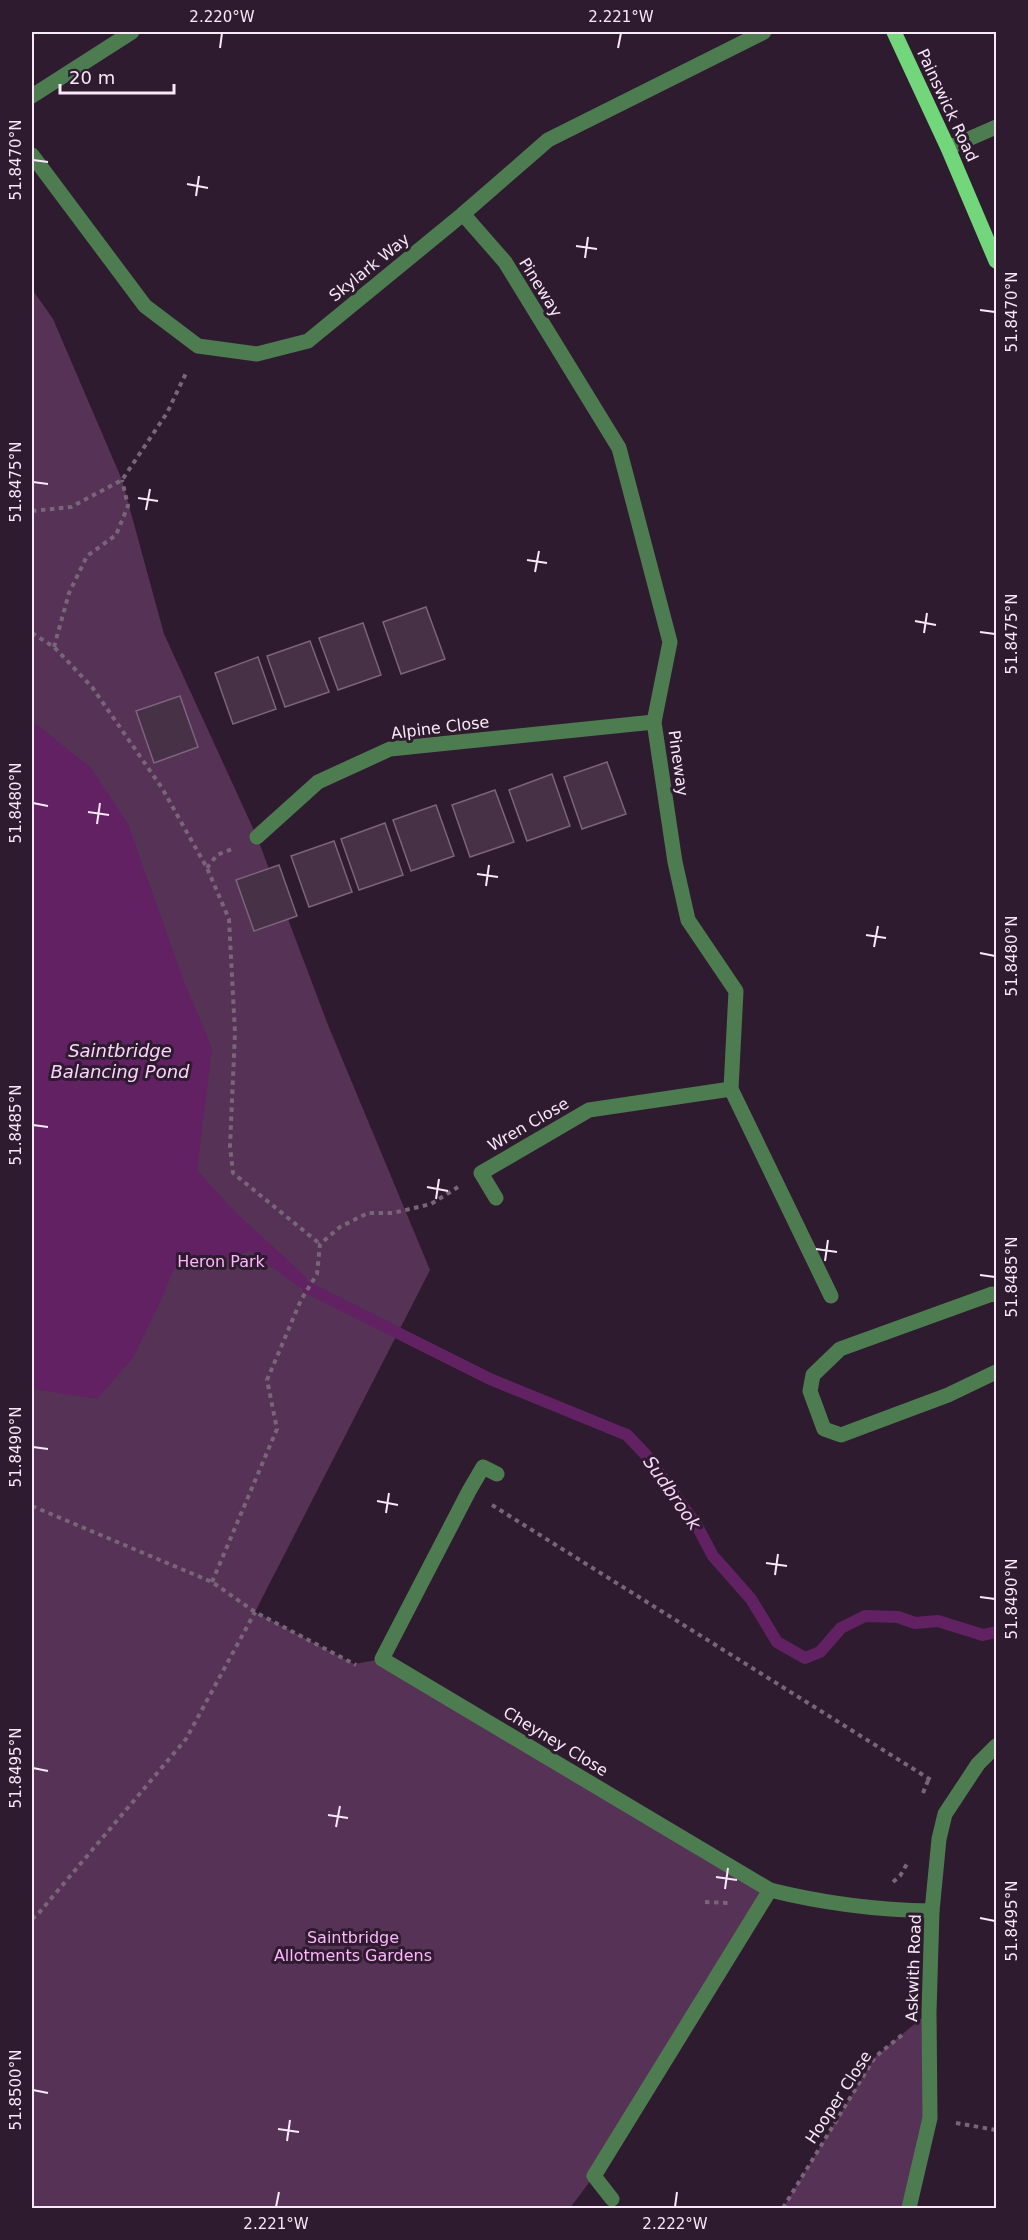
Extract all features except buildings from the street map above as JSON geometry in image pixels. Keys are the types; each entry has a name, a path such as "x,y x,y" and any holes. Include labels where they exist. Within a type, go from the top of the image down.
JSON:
{"main road":[{"name":"Painswick Road","path":"894,32 948,148 996,261"}],"street":[{"path":"32,96 132,32"},
{"name":"Skylark Way","path":"32,155 144,306 198,346 257,354 308,341 463,214 548,140 764,32"},
{"path":"948,148 996,127"},
{"name":"Pineway","path":"463,214 505,262 619,448 670,642 654,722 675,862 688,920 736,990 731,1089 831,1296"},
{"name":"Alpine Close","path":"257,837 318,782 390,749 654,722"},
{"name":"Wren Close","path":"496,1198 481,1173 589,1110 731,1089"},
{"path":"996,1294 840,1349 813,1375 810,1391 824,1428 841,1435 948,1395 996,1372"},
{"name":"Cheyney Close","path":"497,1474 483,1467 382,1659 770,1890 820,1902 863,1908 932,1911"},
{"name":"Askwith Road","path":"909,2208 930,2118 929,2012 934,1868 945,1814 978,1764 996,1746"},
{"path":"612,2199 594,2176 770,1890"}],"path":[{"path":"32,511 70,507 122,480 167,413 198,346"},
{"path":"54,647 69,593 87,556 116,535 128,506 122,480"},
{"path":"32,633 54,647 92,687 162,788 207,867 229,919 235,1033 230,1146 233,1173 320,1244"},
{"path":"212,1582 277,1429 267,1380 301,1300 317,1274 320,1244 340,1227 368,1213 393,1214 432,1204 481,1173"},
{"path":"469,1491 940,1785 945,1814"},
{"path":"32,1506 212,1582 255,1612 354,1664"},
{"path":"32,1919 186,1739 255,1612"},
{"name":"Hooper Close","path":"783,2208 875,2057 929,2012"},
{"path":"952,2122 996,2130"}],"green space":[{"path":"32,289 53,319 122,480 164,634 257,837 328,1025 430,1270 255,1612 354,1664 382,1659 770,1890 594,2176 570,2208 32,2208"},
{"path":"929,2012 930,2118 909,2208 783,2208 875,2057"}],"water":[{"name":"Saintbridge Balancing Pond","path":"32,724 37,725 91,768 128,824 183,979 212,1048 197,1170 234,1211 307,1278 308,1288 300,1288 250,1251 216,1263 180,1253 162,1298 133,1358 97,1399 32,1389"}],"waterway":[{"name":"Sudbrook","path":"308,1288 490,1379 627,1435 646,1455 697,1526 713,1556 751,1599 777,1642 805,1658 820,1652 841,1628 865,1616 898,1617 915,1623 938,1621 983,1635 996,1632"}],"park label":[{"name":"Heron Park","path":"221,1261"},
{"name":"Saintbridge Allotments Gardens","path":"353,1946"}]}
